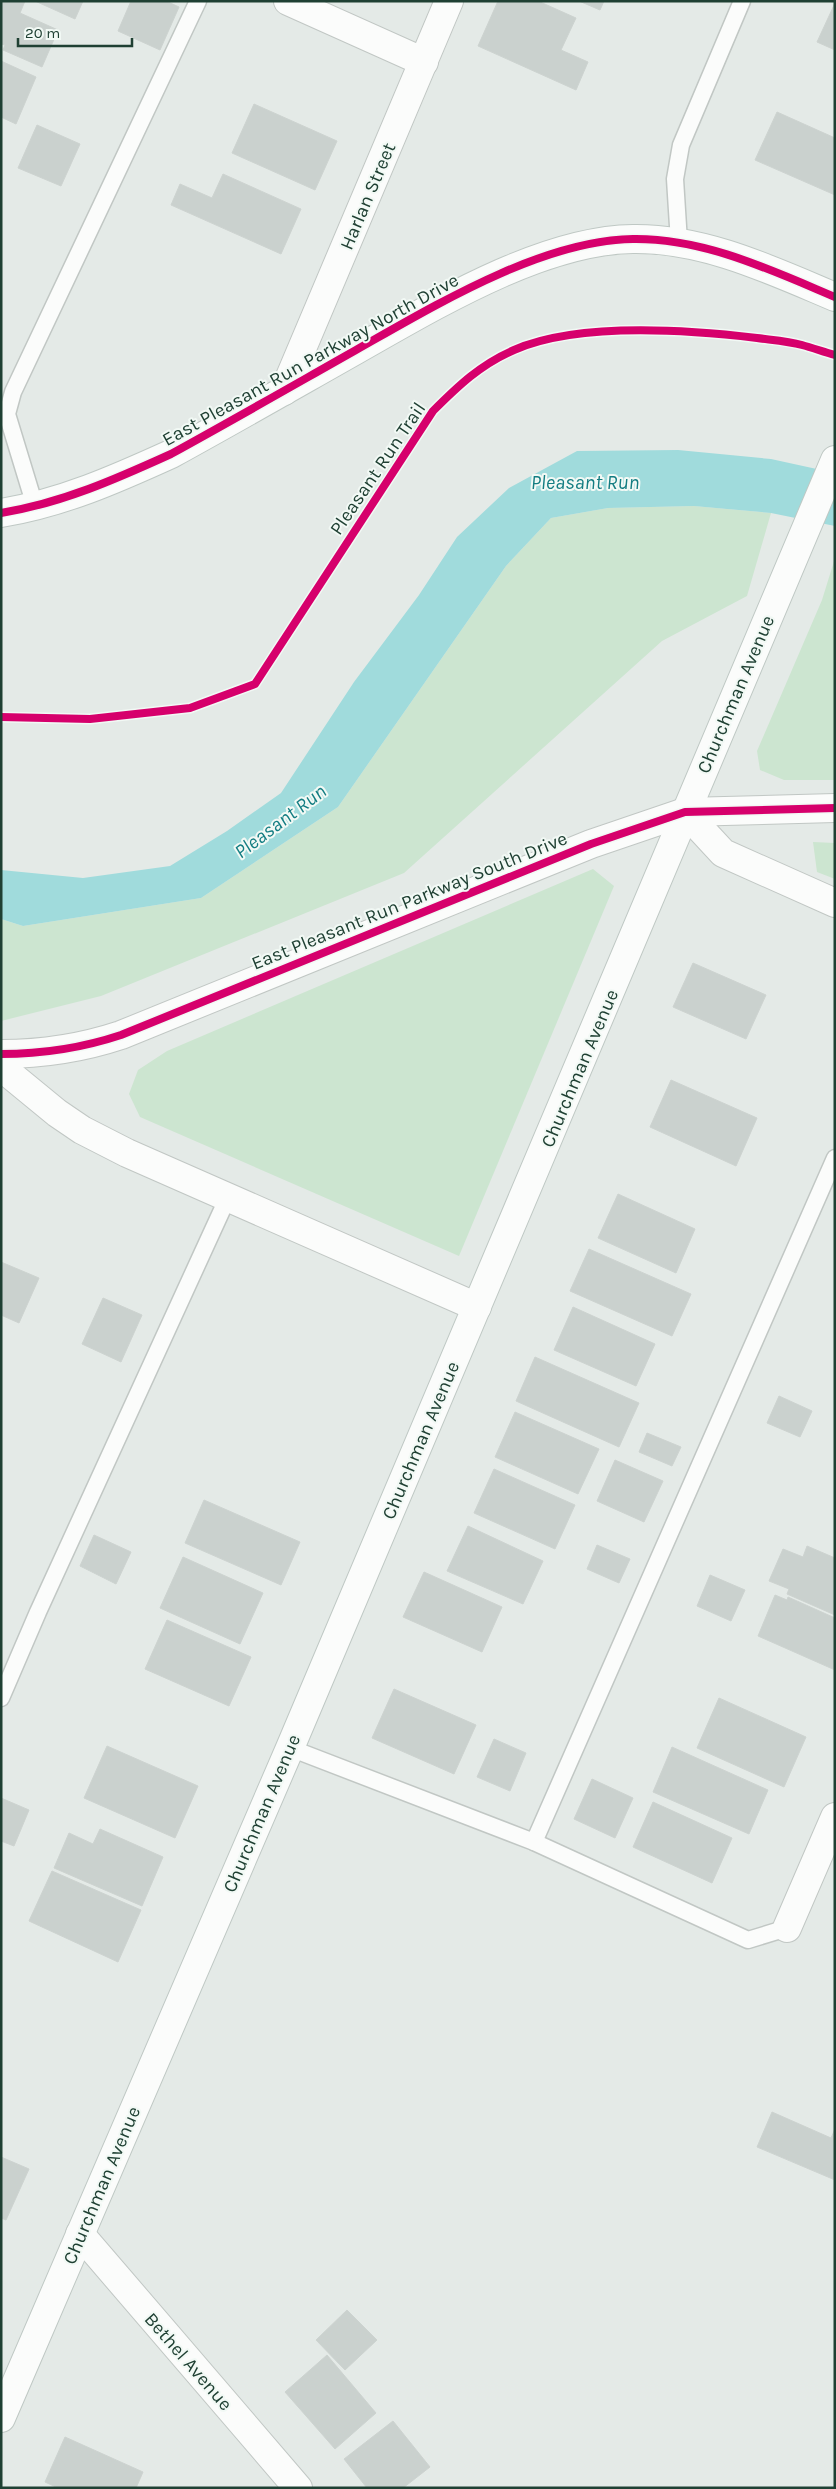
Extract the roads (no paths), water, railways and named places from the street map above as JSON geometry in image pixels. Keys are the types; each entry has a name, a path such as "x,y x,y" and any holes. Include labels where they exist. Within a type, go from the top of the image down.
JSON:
{"street":[{"path":"288,1 424,62"},
{"name":"Harlan Street","path":"284,391 449,1"},
{"name":"East Pleasant Run Parkway North Drive","path":"1,513 35,506 95,488 171,454 419,315 512,269 587,245 633,239 679,242 726,255 777,273 835,297"},
{"name":"Churchman Avenue","path":"1,2418 8,2382 80,2234 290,1748 476,1307 607,1003 685,812 835,460"},
{"name":"East Pleasant Run Parkway South Drive","path":"1,1054 91,1045 121,1035 591,844 685,812 835,808"},
{"path":"685,812 723,853 835,903"},
{"path":"1,1067 57,1113 82,1130 127,1153 476,1307"},
{"path":"787,1928 835,1817"},
{"name":"Bethel Avenue","path":"80,2234 298,2488"}],"lane":[{"path":"35,506 7,414 13,392 198,1"},
{"path":"679,242 675,179 681,144 742,1"},
{"path":"534,1842 835,1158"},
{"path":"1,1698 38,1612 228,1198"},
{"path":"290,1748 534,1842 748,1940 787,1928"}],"water":[{"name":"Pleasant Run","path":"678,450 771,459 835,473 835,526 771,513 694,506 608,508 551,518 506,566 338,807 201,898 23,926 1,919 1,870 83,878 170,866 227,831 281,793 354,682 419,595 457,537 509,488 577,451"}]}
